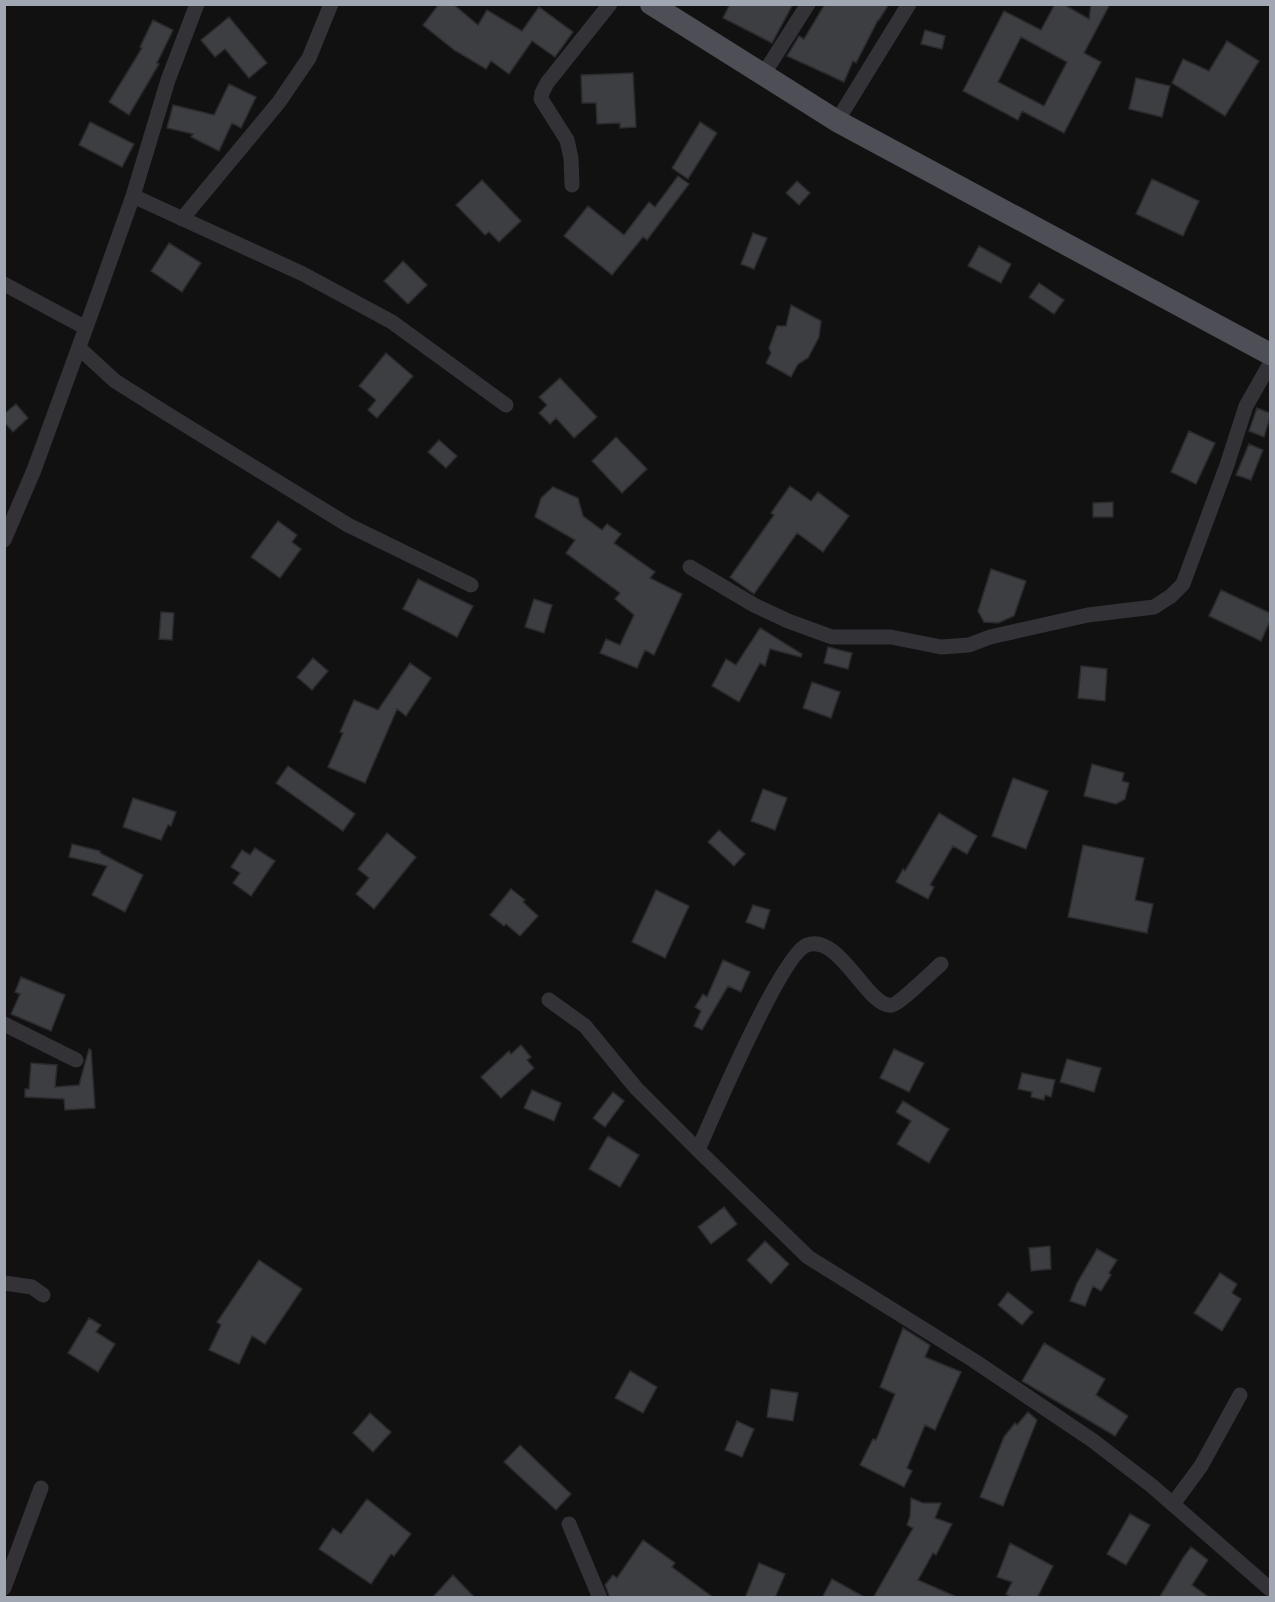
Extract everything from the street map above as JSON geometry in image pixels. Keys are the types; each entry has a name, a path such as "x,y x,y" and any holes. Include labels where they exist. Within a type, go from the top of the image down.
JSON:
{"main road":[{"path":"651,4 837,122 1270,354"}],"street":[{"path":"4,540 34,470 79,348 133,196 168,80 197,4"},
{"path":"182,219 279,102 309,58 331,4"},
{"path":"572,185 571,158 567,140 541,99 542,93 547,83 610,4"},
{"path":"763,75 808,4"},
{"path":"837,122 909,4"},
{"path":"133,196 303,274 392,322 506,405"},
{"path":"4,284 86,328"},
{"path":"79,348 124,387 348,525 471,585"},
{"path":"690,567 754,605 788,621 832,637 891,637 941,647 969,645 990,637 1088,615 1154,607 1171,597 1183,584 1246,406 1270,364"},
{"path":"698,1150 755,1026 791,962 802,948 809,944 817,944 833,951 877,1000 885,1005 898,1003 941,964"},
{"path":"549,1000 585,1026 636,1088 808,1257 973,1360 1092,1440 1152,1486 1270,1589"},
{"path":"4,1024 76,1060"},
{"path":"4,1283 32,1287 43,1295"},
{"path":"1173,1504 1201,1467 1240,1395"},
{"path":"4,1588 41,1488"},
{"path":"569,1524 600,1598"}],"building":[{"path":"439,4 453,4 478,25 487,10 522,31 539,7 573,32 555,57 532,41 509,74 491,61 486,69 454,50 423,25"},
{"path":"730,4 793,4 772,43 723,18"},
{"path":"825,4 889,4 856,63 853,61 844,82 787,56 799,36 804,39"},
{"path":"1055,4 1063,4 1089,19 1091,4 1110,4 1084,53 1101,62 1064,133 1022,111 1018,120 963,91 1004,11 1041,30","holes":["1021,37 1067,62 1044,106 998,82"]},
{"path":"229,17 267,63 249,78 225,49 215,57 201,40"},
{"path":"153,20 173,30 157,63 159,64 129,115 109,102 142,48 140,47"},
{"path":"925,30 945,36 942,49 921,44"},
{"path":"1227,41 1259,61 1225,116 1172,83 1183,59 1209,71"},
{"path":"633,73 636,127 620,128 620,123 597,124 596,103 582,103 581,75"},
{"path":"1136,78 1170,86 1162,117 1129,109"},
{"path":"229,84 256,97 241,128 232,123 219,151 191,137 193,134 167,128 173,105 214,115"},
{"path":"90,122 134,144 122,167 79,145"},
{"path":"700,122 717,133 688,179 672,168"},
{"path":"678,176 689,184 647,240 643,237 612,275 564,236 588,206 624,235 649,202 655,207"},
{"path":"1152,179 1199,201 1183,236 1136,214"},
{"path":"482,180 521,221 499,242 489,232 485,235 456,205"},
{"path":"797,181 810,193 799,205 786,193"},
{"path":"753,233 767,238 754,269 741,264"},
{"path":"169,243 201,263 182,292 151,271"},
{"path":"979,246 1011,264 1001,283 968,266"},
{"path":"403,261 427,285 408,304 384,281"},
{"path":"1039,283 1064,300 1054,314 1029,297"},
{"path":"791,305 821,321 819,337 808,358 798,364 791,377 766,363 771,353 769,348 777,326 786,326"},
{"path":"386,353 413,376 377,418 368,410 376,400 359,386"},
{"path":"560,378 597,417 574,438 556,418 550,424 539,413 547,405 539,397"},
{"path":"16,404 28,418 13,432 4,422 4,414"},
{"path":"1257,408 1270,413 1264,437 1249,431"},
{"path":"1189,431 1215,443 1196,484 1171,472"},
{"path":"616,437 647,469 622,493 592,461"},
{"path":"439,440 457,456 446,468 428,452"},
{"path":"1249,444 1263,450 1251,480 1236,475"},
{"path":"790,486 811,501 818,492 849,516 823,552 797,533 754,594 730,577 774,515 771,513"},
{"path":"553,487 578,498 583,516 602,530 607,524 621,534 614,543 655,572 650,578 682,594 654,655 645,650 637,668 600,653 606,639 620,645 634,615 615,599 620,593 566,553 575,540 535,517 541,498"},
{"path":"1113,502 1113,517 1093,517 1093,503"},
{"path":"278,521 297,535 292,542 301,549 280,578 251,557"},
{"path":"991,569 1026,581 1014,616 998,623 984,622 978,611"},
{"path":"418,579 473,606 457,637 403,609"},
{"path":"1221,590 1270,613 1270,621 1261,641 1209,616"},
{"path":"534,599 552,605 544,633 525,627"},
{"path":"161,612 174,613 172,640 159,639"},
{"path":"760,628 802,654 801,657 770,649 765,666 760,663 739,702 712,686 726,659 736,665"},
{"path":"828,647 852,653 848,669 824,663"},
{"path":"313,658 328,671 312,690 297,677"},
{"path":"410,663 431,678 406,716 397,709 365,783 328,767 354,700 378,710"},
{"path":"1081,666 1107,669 1105,701 1078,698"},
{"path":"812,682 840,692 831,718 803,708"},
{"path":"1092,764 1124,773 1122,781 1129,783 1125,799 1116,804 1084,796"},
{"path":"288,766 355,814 343,831 276,783"},
{"path":"1013,778 1048,791 1026,849 992,836"},
{"path":"763,789 787,798 775,830 751,821"},
{"path":"133,798 176,812 171,826 168,825 161,840 123,827"},
{"path":"939,813 977,836 967,854 953,846 930,885 934,887 928,899 896,882 903,869 905,871"},
{"path":"719,830 745,854 734,866 708,842"},
{"path":"387,833 416,857 374,909 356,894 369,878 358,869"},
{"path":"72,844 100,851 143,875 125,912 92,895 107,866 69,857"},
{"path":"1083,845 1144,858 1135,900 1153,904 1147,933 1068,917"},
{"path":"255,848 275,861 251,896 233,883 240,873 231,867 242,850 250,855"},
{"path":"511,889 525,900 523,902 538,916 520,936 506,924 504,926 490,915"},
{"path":"656,890 689,906 665,958 632,942"},
{"path":"753,905 770,910 764,929 746,922"},
{"path":"723,960 750,972 741,992 728,986 702,1030 694,1026 701,1011 695,1007 703,994 707,997"},
{"path":"21,977 65,995 51,1031 11,1014 20,994 15,992"},
{"path":"521,1045 531,1057 527,1060 534,1068 501,1098 481,1077 509,1051 511,1054"},
{"path":"89,1049 91,1050 95,1108 65,1110 64,1099 25,1097 25,1089 29,1089 31,1063 57,1065 55,1087 79,1085"},
{"path":"894,1049 924,1063 909,1092 880,1078"},
{"path":"1067,1059 1101,1068 1094,1092 1060,1082"},
{"path":"1022,1073 1055,1080 1051,1097 1045,1095 1044,1100 1031,1097 1032,1092 1018,1089"},
{"path":"532,1090 561,1103 554,1121 524,1108"},
{"path":"613,1092 624,1101 605,1127 593,1118"},
{"path":"903,1101 949,1129 929,1163 897,1144 911,1121 896,1112"},
{"path":"608,1136 639,1155 620,1187 589,1169"},
{"path":"724,1207 737,1224 711,1244 698,1227"},
{"path":"765,1241 789,1264 771,1284 747,1260"},
{"path":"1050,1246 1051,1269 1031,1271 1029,1248"},
{"path":"1097,1249 1117,1260 1109,1273 1111,1275 1101,1291 1093,1286 1085,1306 1070,1301 1077,1283"},
{"path":"259,1260 302,1289 265,1344 252,1336 239,1364 209,1350 221,1325 217,1322"},
{"path":"1220,1273 1237,1284 1232,1293 1241,1299 1222,1331 1194,1313"},
{"path":"1008,1292 1033,1312 1022,1325 998,1305"},
{"path":"89,1318 101,1325 96,1332 115,1344 98,1372 68,1353"},
{"path":"903,1328 930,1345 925,1357 961,1372 935,1430 925,1425 907,1468 912,1471 904,1487 860,1465 873,1439 876,1440 895,1394 880,1387"},
{"path":"1044,1343 1105,1379 1096,1395 1128,1416 1115,1436 1022,1381"},
{"path":"630,1371 657,1387 643,1413 615,1398"},
{"path":"771,1389 798,1393 793,1421 767,1417"},
{"path":"1028,1412 1037,1420 1003,1506 980,1497 1004,1437"},
{"path":"370,1413 391,1432 373,1452 353,1433"},
{"path":"737,1421 754,1429 742,1457 725,1450"},
{"path":"520,1445 571,1494 556,1510 504,1462"},
{"path":"911,1498 923,1503 941,1503 935,1518 952,1524 936,1555 933,1553 918,1580 959,1598 873,1598 913,1528 907,1525"},
{"path":"367,1499 411,1534 394,1556 391,1554 371,1584 319,1549 333,1528 341,1534"},
{"path":"1130,1514 1150,1525 1126,1565 1107,1554"},
{"path":"643,1540 675,1563 672,1567 714,1598 610,1598 605,1585 613,1575 617,1578"},
{"path":"1010,1543 1053,1566 1037,1598 1013,1598 1006,1594 1012,1582 997,1577"},
{"path":"1191,1547 1208,1560 1192,1585 1210,1598 1159,1598 1183,1558"},
{"path":"759,1563 785,1574 775,1598 745,1598"},
{"path":"453,1575 475,1598 432,1598"},
{"path":"832,1579 866,1598 822,1598"}]}
